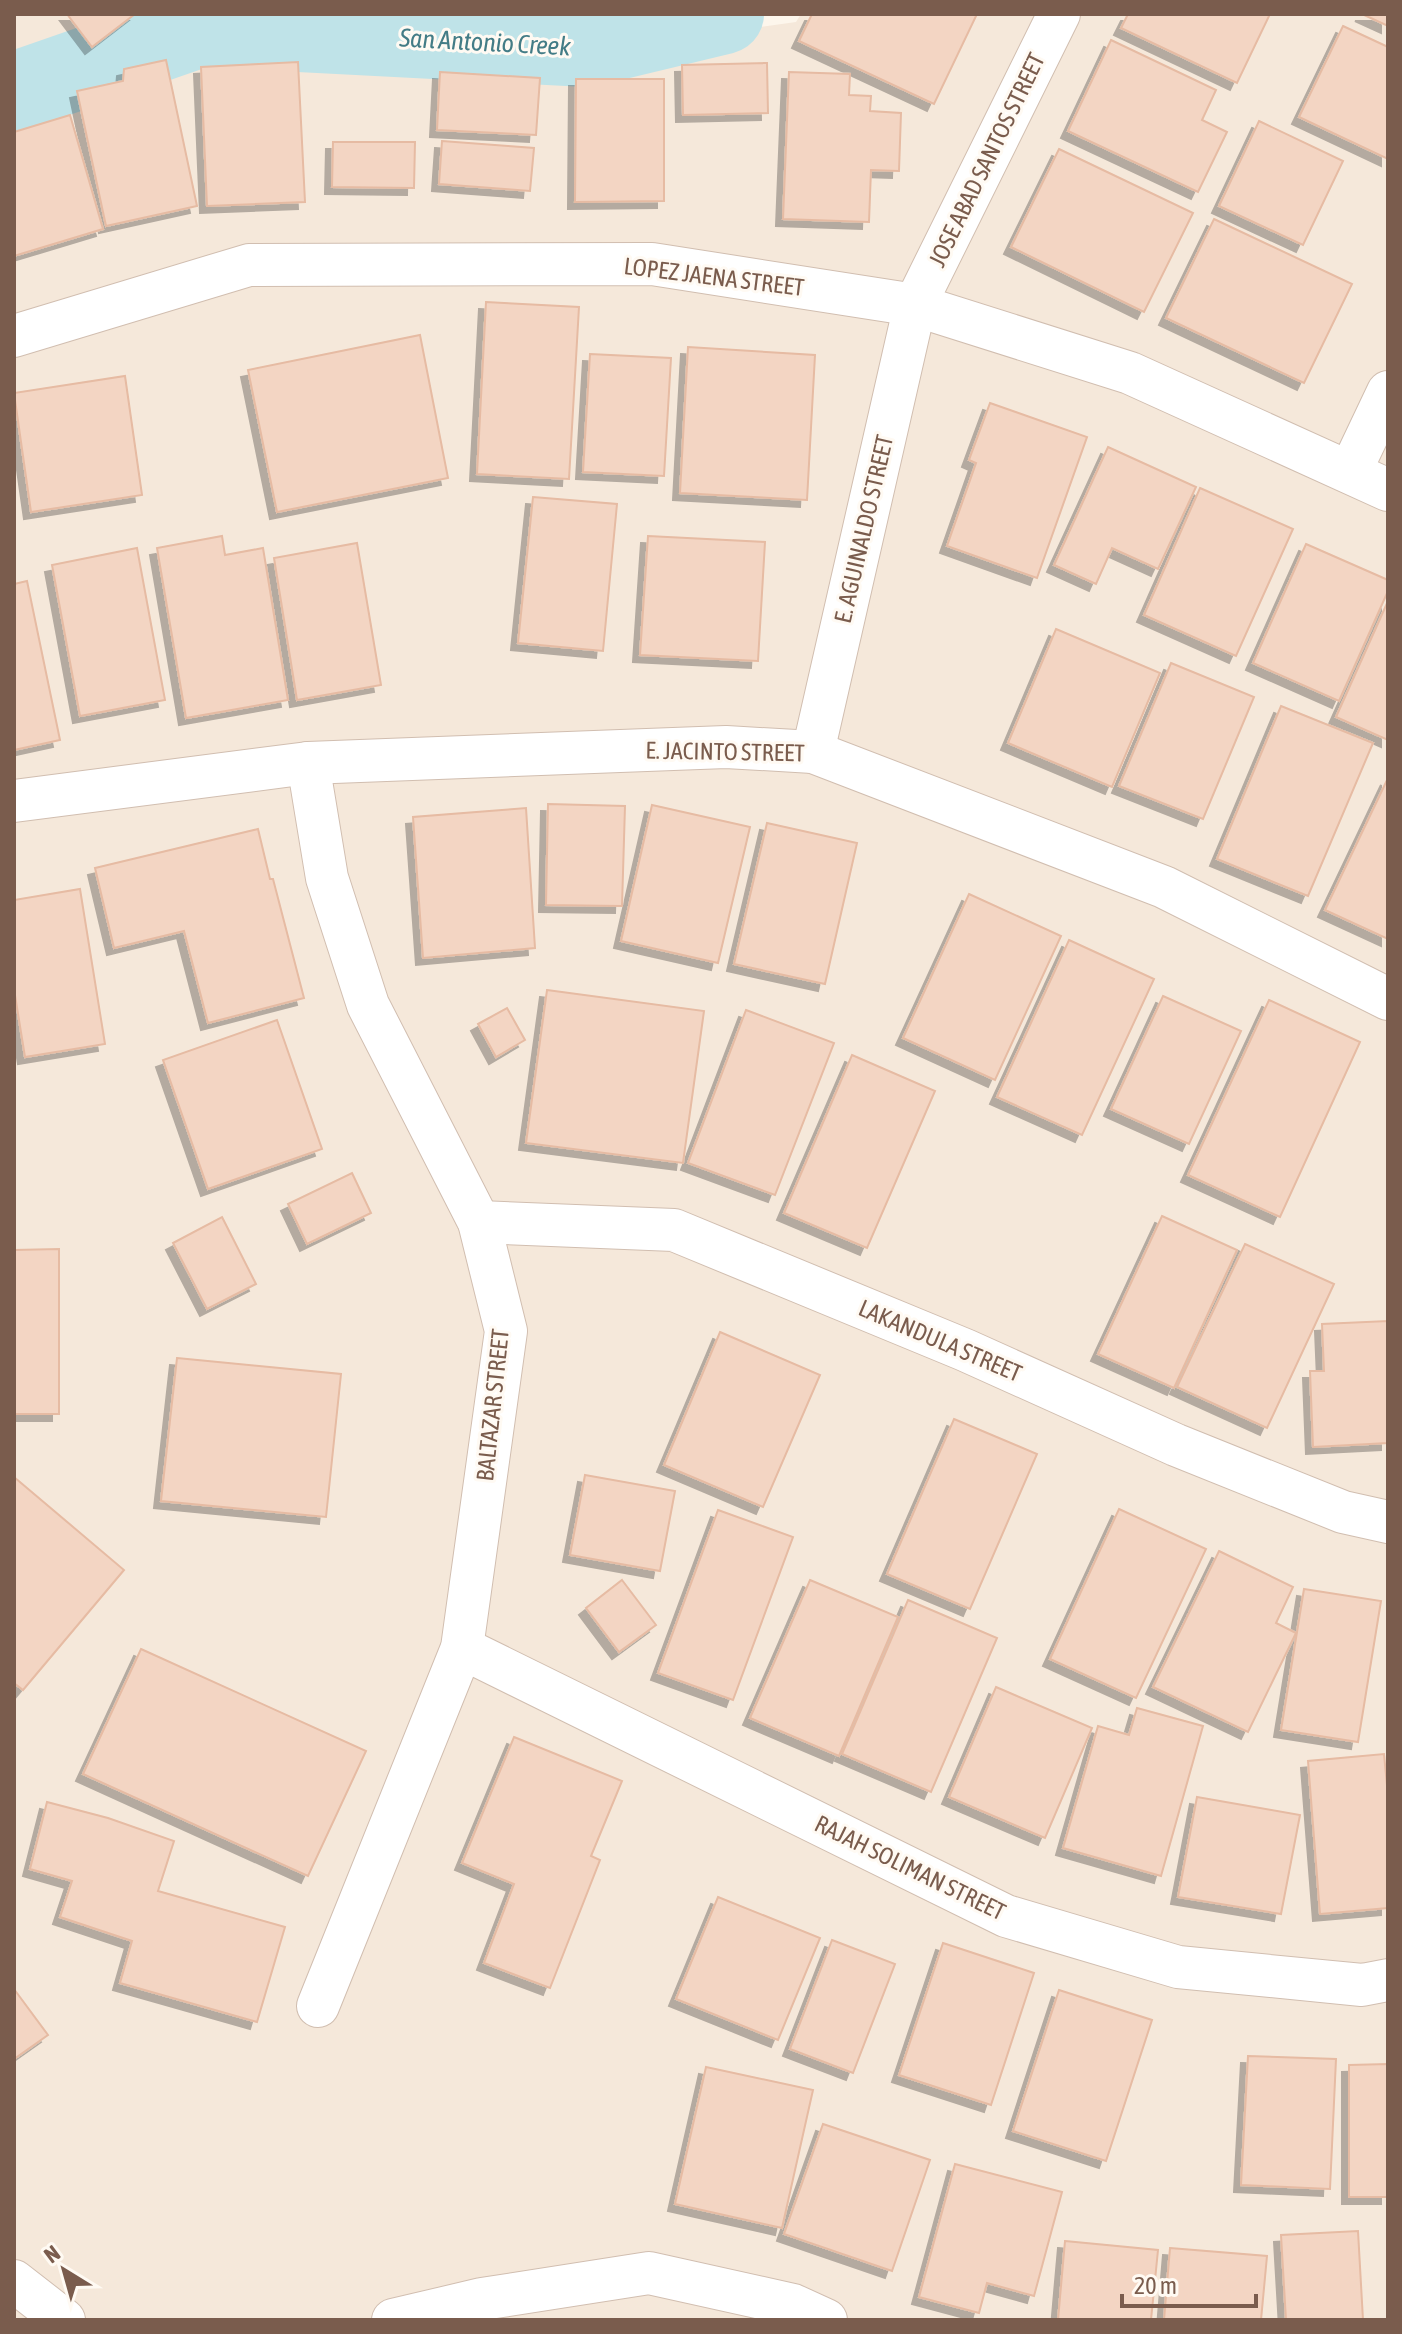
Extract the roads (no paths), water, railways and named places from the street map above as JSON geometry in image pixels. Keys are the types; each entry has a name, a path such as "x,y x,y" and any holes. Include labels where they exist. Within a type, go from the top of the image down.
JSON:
{"street":[{"name":"JOSE ABAD SANTOS STREET","path":"915,305 1059,14"},
{"name":"LOPEZ JAENA STREET","path":"14,336 249,265 652,264 915,305 1130,373 1388,490"},
{"name":"E. AGUINALDO STREET","path":"813,752 915,305"},
{"path":"1350,472 1388,392"},
{"name":"E. JACINTO STREET","path":"14,801 308,763 726,747 813,752 1164,887 1388,999"},
{"name":"BALTAZAR STREET","path":"308,763 327,878 368,1005 479,1222 506,1331 462,1648 318,2006"},
{"name":"LAKANDULA STREET","path":"479,1222 674,1230 965,1350 1176,1445 1343,1512 1388,1522"},
{"name":"RAJAH SOLIMAN STREET","path":"462,1648 1006,1916 1178,1967 1362,1985 1388,1980"},
{"path":"393,2320 482,2299 649,2273 793,2305 826,2320"},
{"path":"14,2281 64,2320"}],"waterway":[{"name":"San Antonio Creek","path":"14,92 201,27 587,47 724,14"}]}
